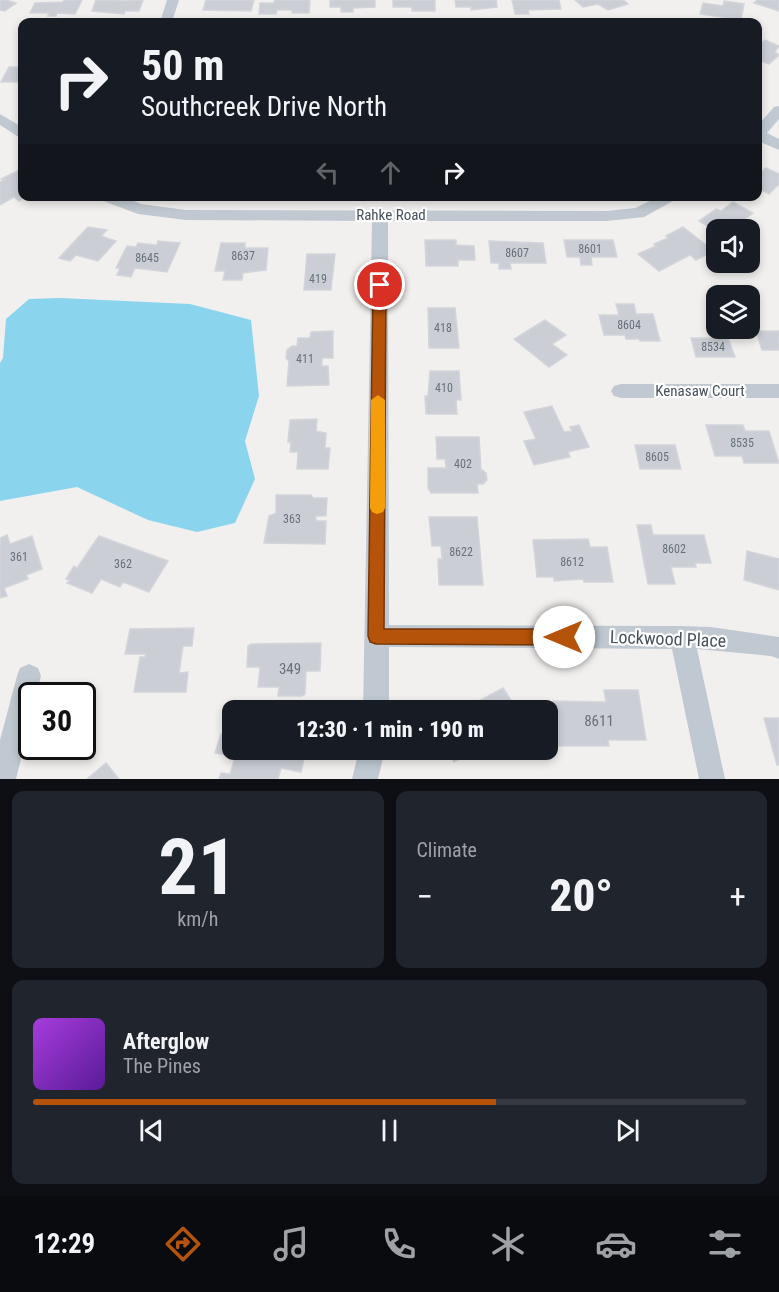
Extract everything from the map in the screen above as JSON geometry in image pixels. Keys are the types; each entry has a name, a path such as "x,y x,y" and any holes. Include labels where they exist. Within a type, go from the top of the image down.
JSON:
{"street":[{"path":"167,18 173,0"},
{"path":"762,129 779,110"},
{"path":"0,118 18,129"},
{"path":"3,138 18,132"},
{"path":"762,136 779,145"},
{"name":"Rahke Road","path":"119,201 138,209 186,215 607,216 638,213 663,201"},
{"path":"376,700 380,215"},
{"name":"Kenasaw Court","path":"621,391 779,391"},
{"name":"Lockwood Place","path":"376,636 682,637 711,638 771,645 779,648"},
{"path":"682,637 712,779"},
{"path":"3,779 29,676"},
{"path":"365,779 370,760"}],"water":[{"path":"60,298 190,304 251,320 259,396 245,441 255,479 235,523 197,532 148,520 77,487 0,501 0,363 3,358 6,319 29,299"}],"building":[{"path":"0,0 16,3 5,11 0,10"},
{"path":"64,0 82,0 75,14 57,13 56,16 48,16 49,13 30,13 35,3 63,2"},
{"path":"96,0 143,0 139,11 125,11 124,14 92,11"},
{"path":"206,0 254,0 251,11 203,10"},
{"path":"275,0 310,0 309,13 277,10 276,14 259,14 260,3 274,3"},
{"path":"330,0 375,0 375,7 353,8 353,12 341,12 341,7 330,7"},
{"path":"393,0 435,0 435,11 412,11 412,7 393,7"},
{"path":"455,0 496,0 497,7 471,10 471,7 456,7"},
{"path":"512,0 559,0 561,9 528,10 529,14 515,14"},
{"path":"575,0 623,0 628,4 608,10 598,4 583,7"},
{"path":"757,0 779,0 779,11 754,3"},
{"path":"724,1 744,4 741,18 700,14 703,3 723,6"},
{"path":"765,40 779,46 775,52 779,55 769,64 762,61 762,43"},
{"path":"9,67 18,67 18,82 1,82"},
{"path":"766,168 779,174 779,184 769,194 762,190 762,172"},
{"path":"18,170 18,200 14,197 0,205 0,182 4,180 1,179"},
{"path":"733,202 753,213 745,219 706,219 706,225 699,221 716,209 721,211"},
{"path":"88,227 107,230 101,236 116,241 98,261 76,255 70,261 59,258"},
{"path":"683,227 706,245 706,255 696,260 690,255 659,271 638,254 656,246 654,244 668,238 666,236"},
{"path":"425,240 456,240 456,245 474,246 475,260 458,260 458,266 426,266"},
{"path":"564,240 613,240 617,257 591,257 592,265 581,265 580,257 567,257"},
{"path":"158,241 180,243 167,272 135,268 131,277 117,275 120,268 116,268 127,246 136,247 138,243 157,245"},
{"path":"489,241 543,243 546,263 510,263 511,269 499,269 499,263 491,263"},
{"path":"221,243 245,243 245,248 268,248 266,270 243,273 242,280 223,280 225,271 215,271"},
{"path":"307,254 335,254 331,290 304,290"},
{"path":"616,304 634,304 636,314 653,314 660,341 626,339 625,335 604,335 599,315 619,315"},
{"path":"428,308 455,308 459,348 429,348"},
{"path":"545,320 566,335 552,344 567,355 549,367 514,339"},
{"path":"333,331 333,358 322,358 322,366 328,366 329,385 287,386 289,361 286,358 287,350 292,346 297,346 298,338 310,338 311,332"},
{"path":"760,331 779,331 779,350 762,350 759,339"},
{"path":"691,338 728,339 735,357 696,357"},
{"path":"430,371 459,371 461,400 456,400 457,414 426,414 425,396 428,396"},
{"path":"552,406 564,432 572,431 570,427 579,425 589,447 568,452 570,457 534,465 524,441 536,439 524,412"},
{"path":"317,419 316,431 326,433 325,448 330,448 328,469 297,469 298,452 290,452 291,442 288,442 290,420"},
{"path":"706,425 743,425 745,431 769,431 779,463 744,463 742,456 715,456"},
{"path":"436,437 479,437 481,469 486,473 487,480 483,484 477,484 478,493 431,493 428,488 428,468 446,468 445,459 437,459"},
{"path":"635,445 675,445 681,469 640,469"},
{"path":"276,495 311,495 313,498 327,498 326,516 316,516 316,521 326,521 325,544 264,543 269,516 276,513"},
{"path":"429,517 477,517 483,585 439,585 438,559 442,559 441,546 432,546"},
{"path":"637,525 651,525 653,535 704,535 711,563 695,563 696,567 671,567 675,584 648,584"},
{"path":"7,535 10,544 32,536 42,569 26,575 28,579 4,588 7,596 0,598 0,538"},
{"path":"99,536 168,561 149,592 123,582 120,587 101,579 92,593 67,583 70,580 66,579 74,566 77,568"},
{"path":"588,539 590,547 607,547 613,582 584,582 583,579 554,581 554,577 537,577 533,540"},
{"path":"747,551 779,559 779,590 744,580"},
{"path":"194,628 192,646 183,646 179,673 188,672 186,692 134,692 140,657 145,657 146,654 125,654 130,629"},
{"path":"321,643 320,671 306,671 305,694 302,696 278,696 279,687 258,687 260,667 247,667 248,646 251,644"},
{"path":"503,688 511,700 481,700"},
{"path":"604,690 638,690 646,740 608,740 609,746 558,746 558,701 606,702"},
{"path":"764,718 779,718 779,765 777,765"},
{"path":"221,734 222,734 222,754 215,753"},
{"path":"234,760 304,760 301,772 281,768 278,779 219,779 221,773 230,774"},
{"path":"106,763 119,779 87,779"}],"slow traffic":[{"path":"377,508 378,400"}],"route":[{"path":"380,285 376,636 564,637"}]}
